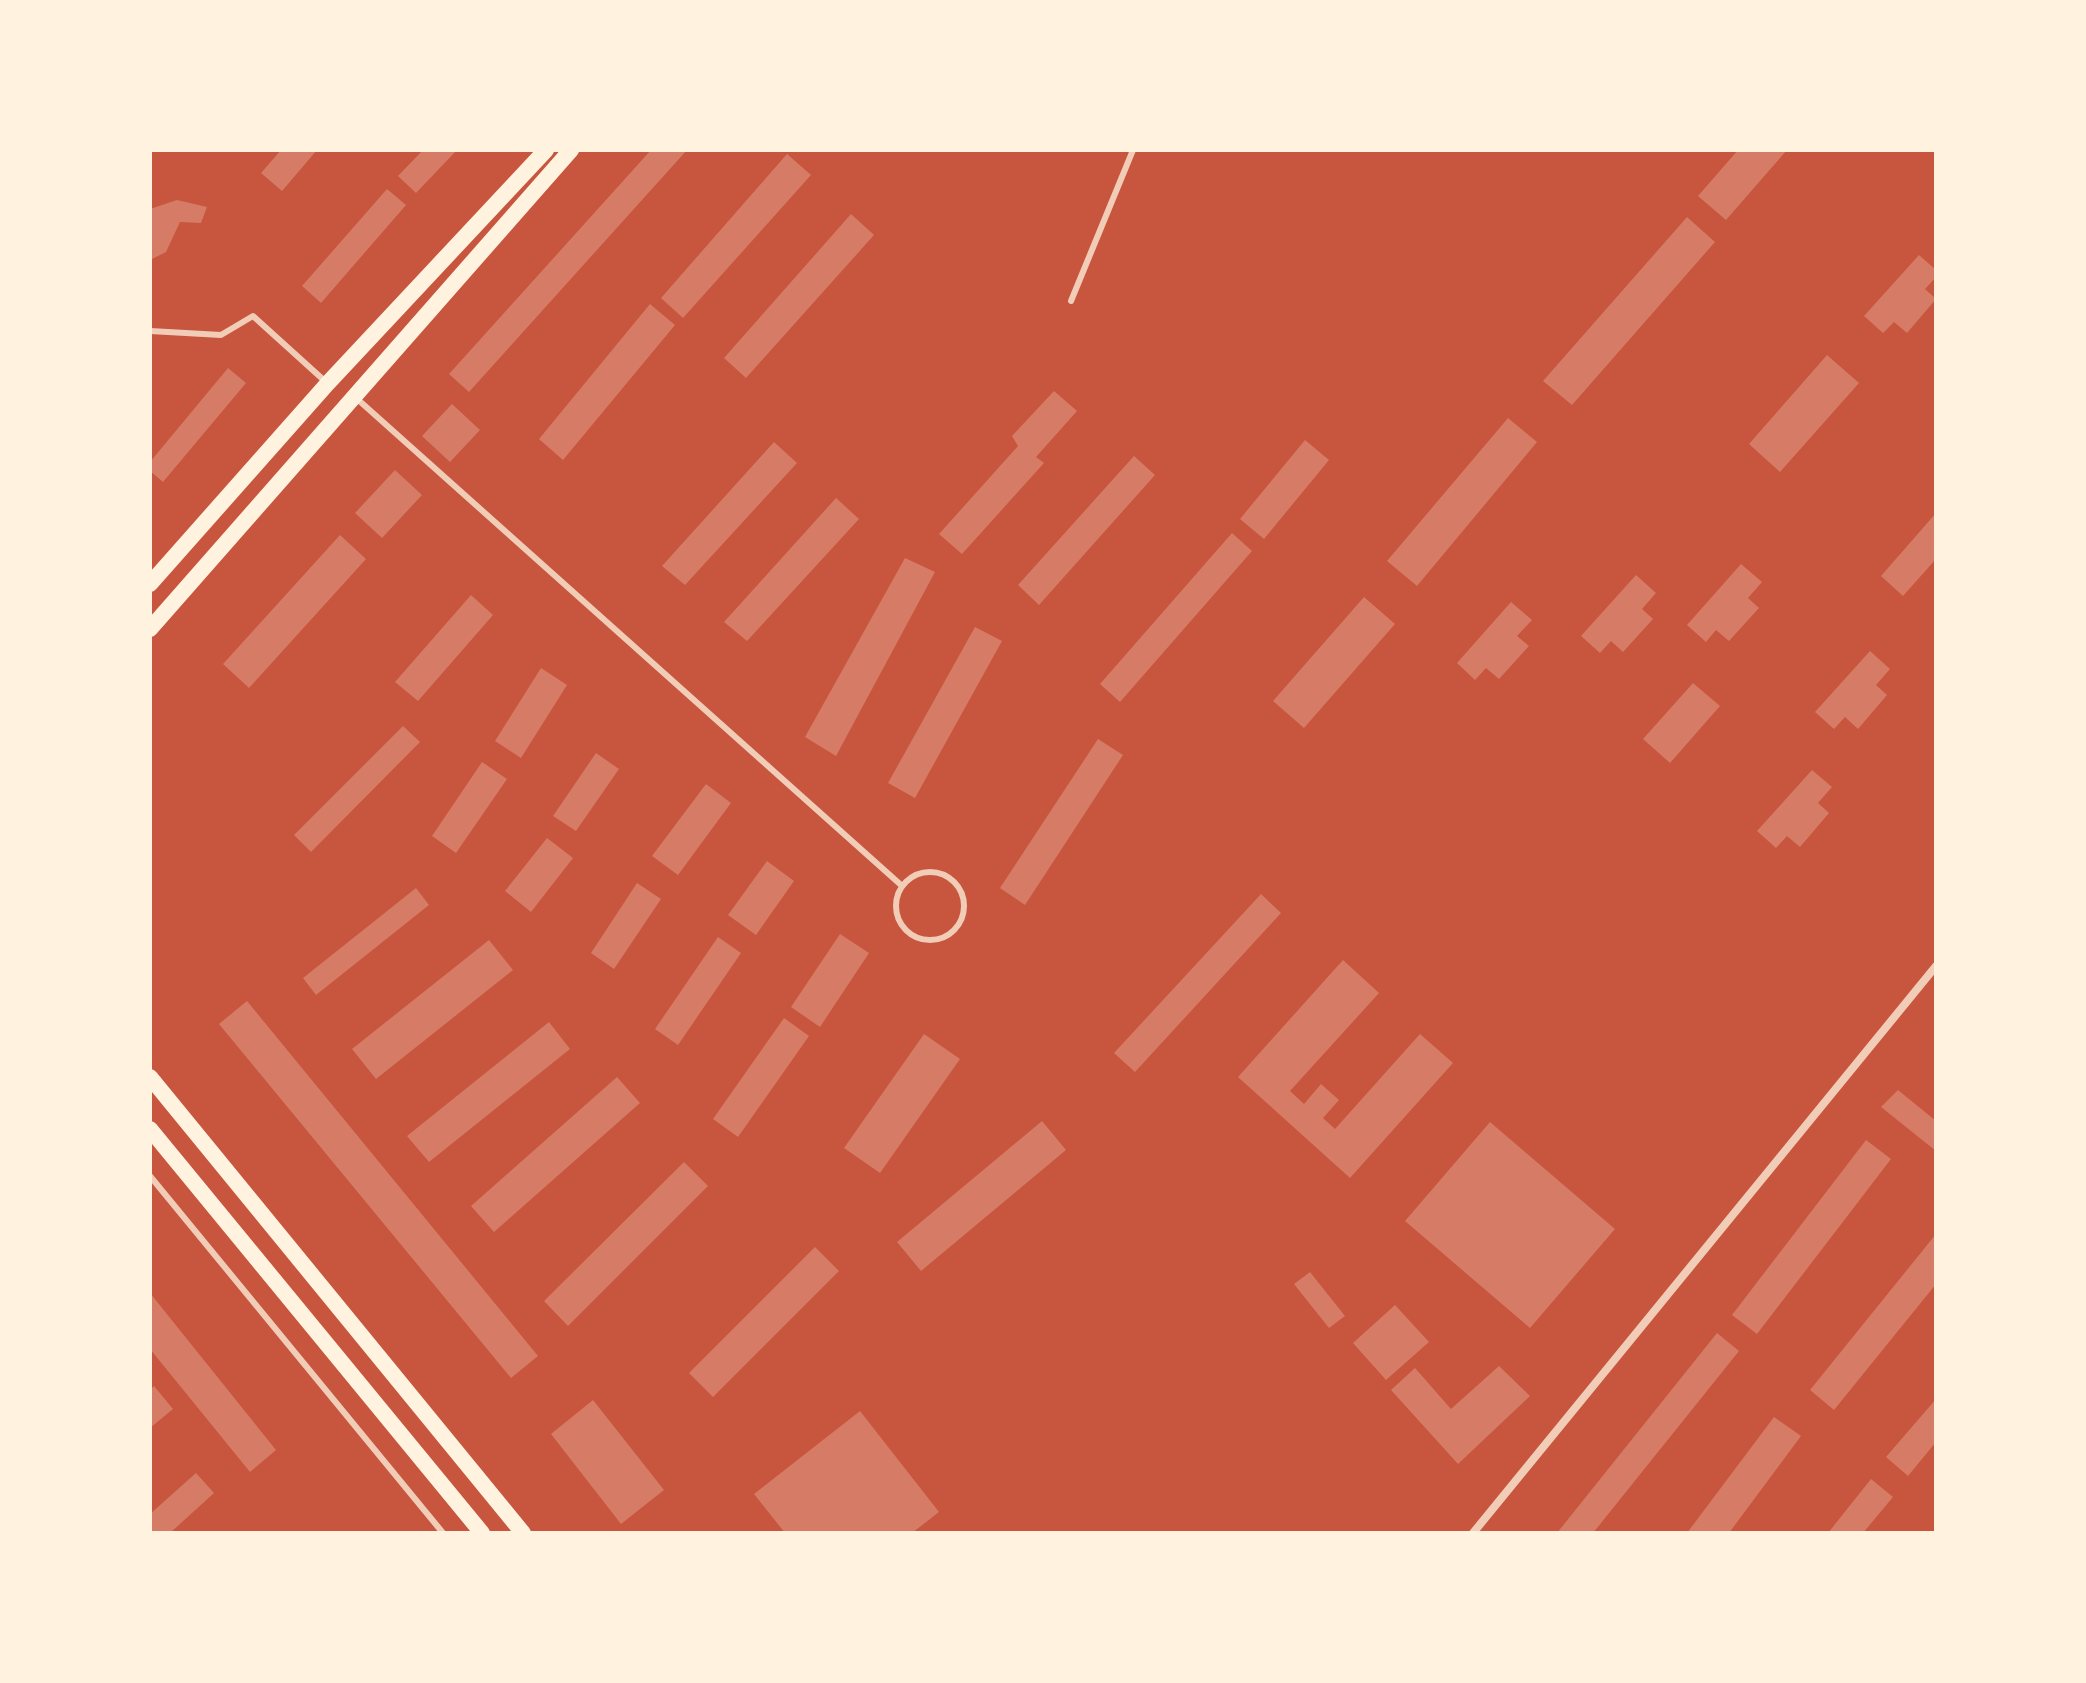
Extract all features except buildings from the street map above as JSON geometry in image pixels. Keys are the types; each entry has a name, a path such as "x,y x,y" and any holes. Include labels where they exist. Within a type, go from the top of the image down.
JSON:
{"main road":[{"path":"150,584 328,383 546,150"},
{"path":"150,629 571,150"},
{"path":"150,1077 523,1533"},
{"path":"150,1129 482,1533"}],"street":[{"path":"1473,1533 1936,966"}],"lane":[{"path":"1071,301 1133,150"},
{"path":"150,331 221,335 253,316 328,383"},
{"path":"354,396 901,885"},
{"path":"924,870 951,877 965,900 959,927 935,941 909,934 895,911 901,885 924,870"},
{"path":"150,1176 443,1533"}]}
